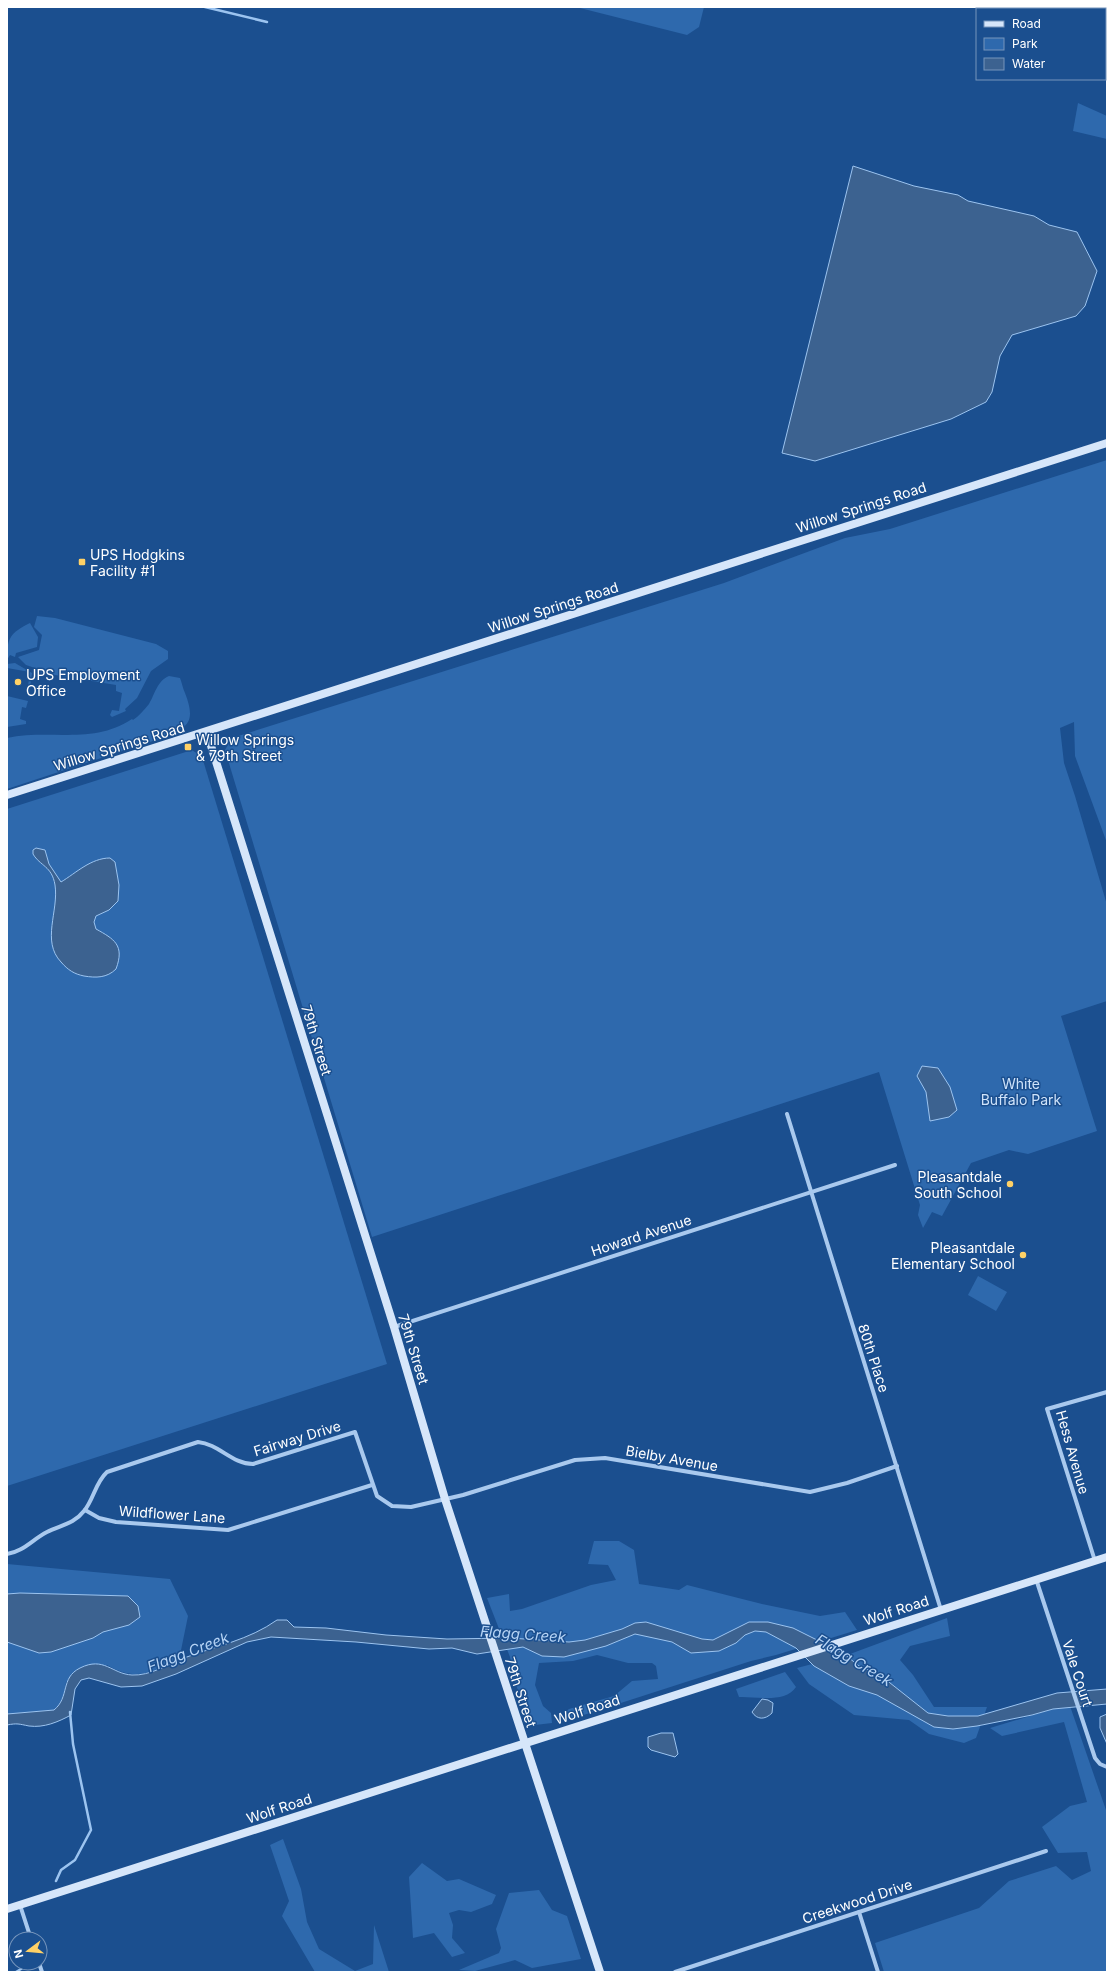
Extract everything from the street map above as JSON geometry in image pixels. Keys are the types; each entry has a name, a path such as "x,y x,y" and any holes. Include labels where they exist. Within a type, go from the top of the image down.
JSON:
{"street":[{"name":"Willow Springs Road","path":"7,795 207,733 1107,443"},
{"name":"79th Street","path":"207,733 394,1327 445,1499 600,1972"},
{"name":"80th Place","path":"787,1114 941,1610"},
{"name":"Howard Avenue","path":"394,1327 895,1165"},
{"name":"Hess Avenue","path":"1095,1561 1047,1409 1107,1392"},
{"name":"Fairway Drive","path":"7,1554 26,1546 46,1532 73,1522 85,1510 102,1477 107,1472 198,1442 211,1445 238,1462 253,1464 355,1432 377,1496 392,1506 411,1507 445,1499"},
{"name":"Bielby Avenue","path":"445,1499 575,1460 605,1458 810,1492 847,1484 897,1466"},
{"name":"Wildflower Lane","path":"85,1510 100,1518 116,1522 228,1530 372,1485"},
{"name":"Wolf Road","path":"7,1909 1107,1557"},
{"name":"Vale Court","path":"1036,1579 1095,1758 1100,1764 1107,1767"},
{"name":"Creekwood Drive","path":"675,1972 1046,1851"},
{"path":"20,1905 28,1931"},
{"path":"859,1912 878,1972"}],"green space":[{"path":"576,7 704,7 699,27 687,35"},
{"path":"1078,103 1107,116 1107,139 1073,131"},
{"name":"White Buffalo Park","path":"1107,460 1107,843 1075,756 1074,722 1060,728 1064,763 1107,905 1107,1001 1061,1016 1097,1131 1028,1154 1009,1150 971,1163 942,1216 932,1212 923,1228 918,1215 920,1205 879,1072 372,1237 225,750 232,738 724,583 845,538 890,529"},
{"path":"37,616 55,618 156,644 168,651 168,659 151,671 137,698 125,709 126,711 112,717 110,715 112,710 119,711 122,693 116,691 116,685 37,672 35,668 26,665 18,657 39,650 42,635 34,627"},
{"path":"30,623 38,637 37,647 16,653 15,657 10,655 7,660 8,646 11,637 18,630"},
{"path":"15,663 32,673 29,696 27,693 30,672 7,668 7,664"},
{"path":"169,676 180,678 188,703 190,712 189,718 187,724 183,728 159,739 7,789 7,738 38,735 87,734 102,732 117,727 132,719 133,720 139,715 149,704 159,684"},
{"path":"7,696 28,701 26,708 22,707 20,719 26,721 26,724 7,727"},
{"path":"192,750 202,757 387,1364 7,1486 7,809"},
{"path":"978,1276 1007,1292 996,1311 968,1295"},
{"path":"594,1541 619,1541 634,1550 639,1584 679,1590 687,1585 762,1604 820,1616 845,1612 857,1630 776,1655 751,1661 565,1721 564,1713 569,1709 614,1696 632,1681 658,1679 656,1666 652,1663 628,1663 597,1655 573,1661 539,1663 535,1685 543,1706 551,1713 552,1723 535,1725 529,1721 514,1679 510,1657 487,1598 509,1594 510,1611 522,1609 591,1585 616,1580 608,1565 588,1564"},
{"path":"7,1564 170,1579 188,1616 179,1660 152,1671 135,1674 117,1670 107,1665 66,1682 63,1698 54,1710 7,1714"},
{"path":"947,1618 950,1636 910,1646 900,1660 913,1675 934,1707 987,1707 976,1738 964,1743 929,1734 909,1720 854,1715 809,1684 797,1668 850,1654"},
{"path":"785,1672 796,1687 785,1696 769,1698 739,1697 736,1689"},
{"path":"1070,1706 1107,1813 1107,1972 884,1972 875,1943 979,1908 1009,1881 1056,1866 1072,1880 1091,1871 1087,1852 1058,1853 1042,1827 1070,1806 1087,1802 1064,1722 1002,1736 990,1728 1053,1709"},
{"path":"283,1839 301,1889 307,1922 319,1949 355,1971 373,1964 374,1925 389,1972 315,1972 282,1916 289,1901 270,1845"},
{"path":"422,1863 447,1881 459,1879 496,1895 492,1904 471,1912 459,1910 449,1913 453,1925 452,1938 465,1953 452,1957 434,1933 413,1938 409,1877"},
{"path":"539,1890 552,1910 567,1916 581,1959 532,1968 515,1960 475,1971 459,1970 499,1953 501,1948 496,1929 509,1893"}],"water":[{"path":"853,166 914,186 958,195 968,201 1034,216 1049,225 1077,232 1097,271 1085,306 1076,316 1012,335 1000,356 992,392 986,402 951,419 815,461 782,453"},
{"path":"36,848 45,850 49,864 61,882 96,860 110,858 115,862 119,885 118,901 109,910 96,916 94,922 96,929 113,940 118,948 118,961 116,969 113,972 105,976 97,977 77,974 66,967 55,954 51,935 56,895 55,885 49,870 33,854 33,850"},
{"path":"922,1066 938,1068 950,1087 957,1110 949,1117 930,1121 926,1092 917,1076"},
{"path":"20,1593 128,1596 138,1606 140,1617 129,1625 103,1632 93,1638 51,1652 39,1653 7,1642 7,1594"},
{"path":"277,1620 287,1620 294,1627 326,1628 386,1635 447,1639 510,1638 569,1642 585,1640 622,1629 635,1623 646,1622 702,1639 713,1640 749,1622 768,1622 793,1628 843,1653 859,1666 880,1675 928,1713 948,1716 978,1716 1057,1693 1107,1689 1107,1704 1053,1709 1032,1715 977,1726 953,1729 934,1727 877,1695 849,1686 814,1666 796,1648 766,1632 755,1631 745,1635 736,1643 719,1651 691,1653 672,1642 635,1634 606,1646 564,1657 542,1656 523,1647 477,1654 452,1648 429,1649 356,1642 271,1637 247,1642 176,1674 142,1686 121,1687 89,1678 81,1680 75,1689 71,1715 56,1722 40,1726 20,1724 7,1725 7,1714 54,1710 62,1699 70,1677 80,1668 95,1664 108,1667 125,1674 146,1674 184,1658 244,1638"},
{"path":"762,1699 773,1703 772,1713 767,1717 759,1718 752,1712"},
{"path":"1107,1714 1107,1744 1100,1728 1100,1717"},
{"path":"661,1733 673,1733 678,1754 675,1757 651,1750 648,1747 648,1737"}],"waterway":[{"path":"205,7 267,22"},
{"path":"56,1881 61,1870 75,1860 91,1830 73,1744 70,1712"}],"place":[{"name":"UPS Hodgkins Facility #1","path":"82,562"},
{"name":"UPS Employment Office","path":"18,682"},
{"name":"Willow Springs & 79th Street","path":"188,747"},
{"name":"Pleasantdale South School","path":"1010,1184"},
{"name":"Pleasantdale Elementary School","path":"1023,1255"}],"water label":[{"name":"Flagg Creek","path":"523,1634"},
{"name":"Flagg Creek","path":"188,1652"},
{"name":"Flagg Creek","path":"854,1660"}]}
